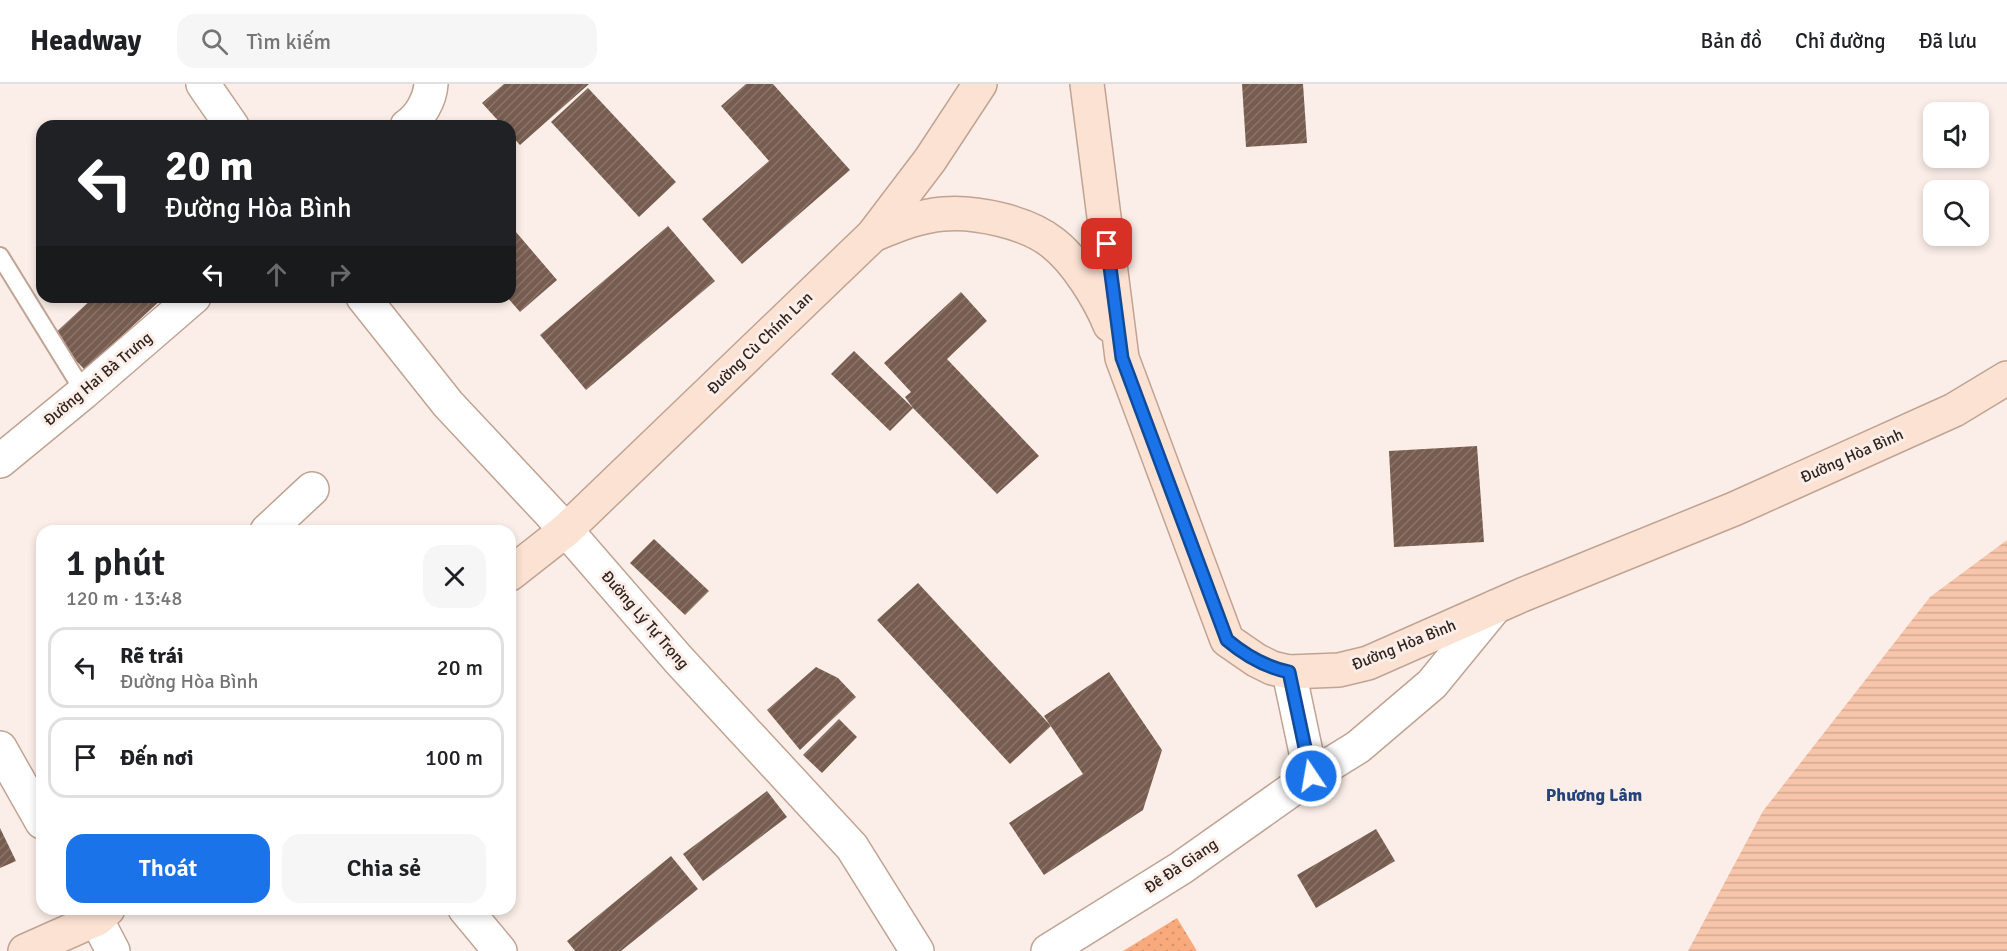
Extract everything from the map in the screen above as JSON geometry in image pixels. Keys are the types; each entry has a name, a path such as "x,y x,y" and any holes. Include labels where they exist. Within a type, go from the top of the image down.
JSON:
{"main road":[{"name":"Đường Cù Chính Lan","path":"516,569 566,530 873,235 930,160 980,84"},
{"name":"Đường Hòa Bình","path":"1087,84 1122,358 1227,640 1272,668 1289,672 1339,670 1368,663 1495,607 1734,509 1954,411 2007,378"},
{"path":"873,235 899,224 945,214 1000,219 1028,230 1053,243 1088,282 1106,316 1122,358"},
{"path":"25,951 93,915"}],"street":[{"path":"203,84 228,120"},
{"path":"415,120 430,94 431,84"},
{"name":"Đường Hai Bà Trưng","path":"0,461 187,303"},
{"name":"Đường Lý Tự Trọng","path":"368,303 448,404 566,530 678,659 852,847 917,951"},
{"path":"273,525 312,489"},
{"name":"Đê Đà Giang","path":"1048,951 1181,868 1311,776 1358,747 1432,684 1495,607"},
{"path":"1289,672 1311,776"},
{"path":"0,748 36,811"},
{"path":"100,915 113,951"},
{"path":"470,915 500,951"}],"lane":[{"path":"0,255 84,392"}],"shaded area":[{"path":"2007,540 2007,951 1688,951 1763,811 1930,597"},
{"path":"1177,918 1197,951 1123,951"}],"building":[{"path":"504,84 589,84 520,145 516,141 516,120 498,120 482,103"},
{"path":"746,84 773,84 850,170 742,264 702,219 769,161 721,106"},
{"path":"1242,84 1303,84 1307,143 1246,147"},
{"path":"588,88 676,182 639,217 551,122"},
{"path":"668,226 715,281 586,390 540,335"},
{"path":"516,232 557,280 520,312 512,303 516,303"},
{"path":"961,292 987,321 947,359 1039,456 997,494 905,397 911,392 884,363"},
{"path":"88,303 158,303 85,370 52,336"},
{"path":"854,351 913,408 890,431 831,374"},
{"path":"1477,446 1484,542 1394,547 1389,451"},
{"path":"654,539 709,591 685,615 630,563"},
{"path":"918,583 1051,726 1010,764 877,620"},
{"path":"816,667 838,678 856,697 800,750 767,710"},
{"path":"1109,672 1162,750 1143,810 1044,875 1009,823 1083,774 1044,716"},
{"path":"839,719 857,737 822,773 803,755"},
{"path":"767,791 787,817 703,881 683,854"},
{"path":"0,828 16,861 0,868"},
{"path":"1376,829 1395,861 1316,908 1297,875"},
{"path":"671,856 698,889 621,951 575,951 567,941"}],"district":[{"name":"Phương Lâm","path":"1594,795"}],"route":[{"path":"1107,244 1122,358 1227,640 1256,660 1272,668 1289,672 1311,776"}]}
